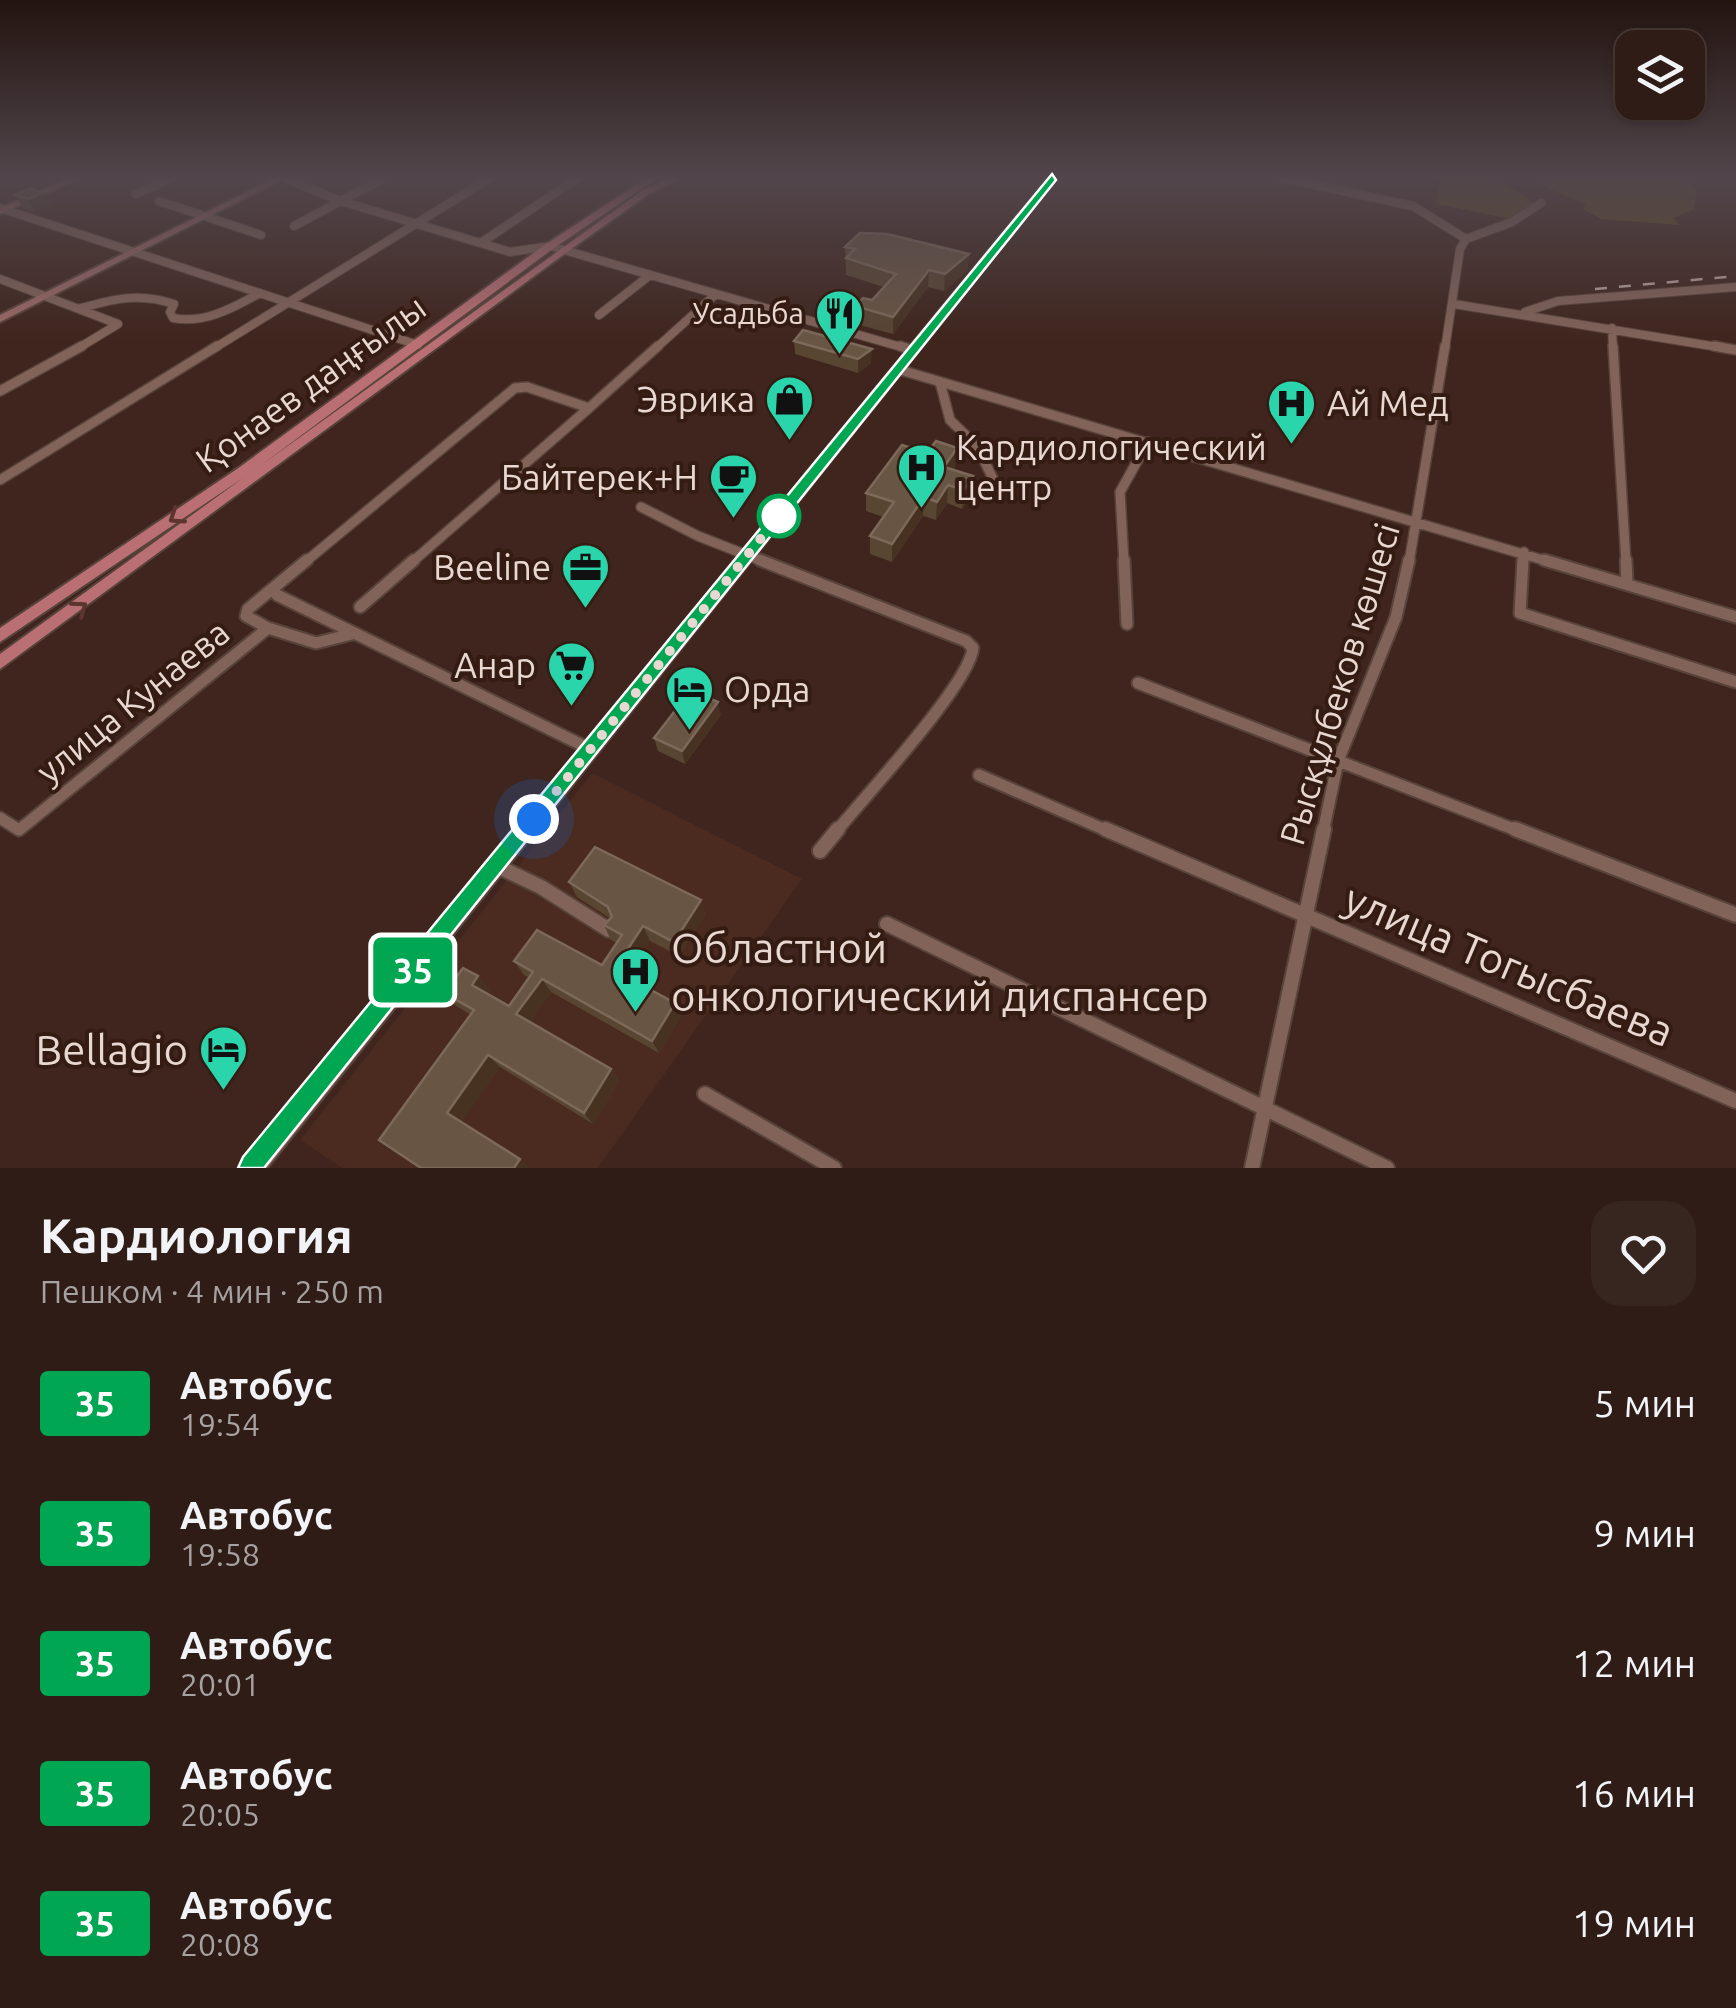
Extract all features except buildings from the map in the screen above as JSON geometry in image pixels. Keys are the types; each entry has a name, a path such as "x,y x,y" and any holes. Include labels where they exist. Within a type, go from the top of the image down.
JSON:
{"main road":[{"path":"0,320 175,233"},
{"name":"Қонаев даңғылы","path":"556,251 581,233"},
{"name":"Қонаев даңғылы","path":"1,635 226,483 525,265 584,233"},
{"path":"253,1168 1008,233"},
{"path":"0,664 556,251"},
{"path":"510,252 525,265"},
{"path":"0,672 43,635"}],"street":[{"path":"75,233 418,345"},
{"path":"253,233 260,235"},
{"path":"0,480 401,233"},
{"path":"452,233 510,252 556,251 912,350"},
{"path":"482,242 496,233"},
{"path":"1457,233 1466,239 1484,233"},
{"name":"Рысқұлбеков көшесі","path":"1252,1168 1338,761 1396,617 1419,520 1460,249 1466,239"},
{"path":"600,315 650,276"},
{"path":"0,279 118,326 0,391"},
{"path":"1520,314 1558,302 1736,288"},
{"path":"80,308 121,294 138,299 154,296 174,304 170,312 174,318 195,321 214,317 260,293"},
{"path":"360,607 716,294"},
{"path":"1454,304 1736,350"},
{"path":"1612,328 1627,584"},
{"path":"897,370 1736,616"},
{"path":"940,382 950,420 977,446 999,491"},
{"path":"268,628 246,616 248,609 516,388 527,387 589,408"},
{"path":"1127,624 1120,492 1148,442"},
{"path":"0,466 12,473"},
{"path":"641,507 698,536 973,648 972,658 940,705 820,851"},
{"path":"1524,552 1520,612 1736,682"},
{"path":"277,595 348,636 590,749"},
{"name":"улица Кунаева","path":"0,818 19,830 268,628 305,641 348,636"},
{"path":"1138,684 1736,915"},
{"name":"улица Тогысбаева","path":"978,776 1736,1101"},
{"path":"497,866 541,887 609,930"},
{"path":"887,924 1387,1168"},
{"path":"705,1094 834,1168"}],"shaded area":[{"path":"592,773 802,879 598,1168 342,1168 300,1140"}],"railway":[{"path":"1595,289 1736,276"}],"bus line":[{"name":"35","path":"253,1168 1008,233"}],"place":[{"name":"Усадьба","path":"839,356"},
{"name":"Эврика","path":"790,442"},
{"name":"Ай Мед","path":"1292,446"},
{"name":"Кардиологический центр","path":"921,510"},
{"name":"Байтерек+Н","path":"733,520"},
{"name":"Beeline","path":"586,610"},
{"name":"Анар","path":"571,708"},
{"name":"Орда","path":"689,732"},
{"name":"Областной онкологический диспансер","path":"636,1014"},
{"name":"Bellagio","path":"223,1092"}],"route":[{"path":"534,819 779,516"}]}
